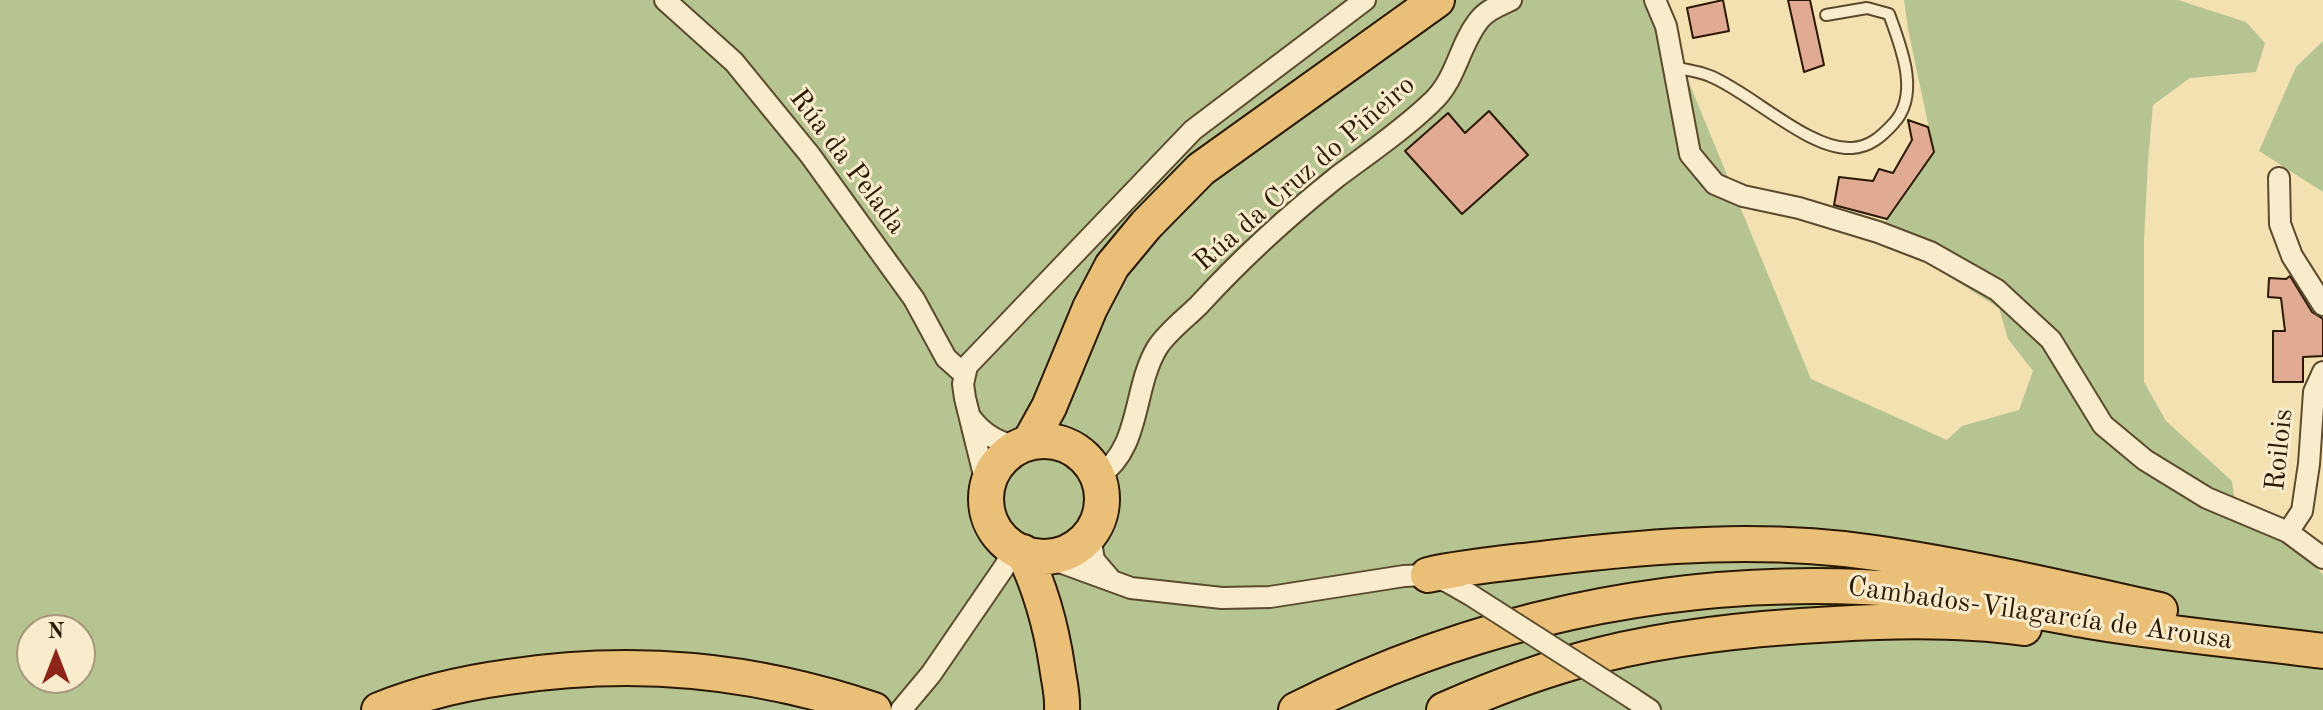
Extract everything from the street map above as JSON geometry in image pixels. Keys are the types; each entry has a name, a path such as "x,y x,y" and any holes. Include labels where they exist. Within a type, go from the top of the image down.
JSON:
{"main road":[{"path":"1024,445 1049,407 1090,308 1112,266 1146,225 1201,169 1437,0"},
{"path":"1075,449 1068,397 1070,369 1078,337"},
{"path":"1051,551 997,532 987,511 987,487 995,468 1009,453 1024,445 1053,441 1075,449 1093,466 1102,489 1101,514 1051,551 1037,583 1053,639 1064,707"},
{"path":"1428,575 1488,565 1669,545 1771,544 1872,552 2005,575 2323,651"},
{"name":"Cambados-Vilagarcía de Arousa","path":"1296,710 1444,646 1506,627 1622,602 1752,587 1880,588 1974,599 2108,623 2323,651"},
{"path":"1444,710 1485,692 1598,656 1677,639 1779,627 1894,621 2005,625 2229,656 2323,651"},
{"path":"379,710 464,684 550,671 642,667 720,673 827,695 874,710"},
{"path":"720,673 766,695 819,710"}],"street":[{"name":"Rúa da Pelada","path":"665,0 734,62 810,155 914,299 946,358 964,374"},
{"path":"987,487 965,398 964,374 967,366 1193,130 1365,0"},
{"name":"Rúa da Cruz do Piñeiro","path":"1098,477 1110,469 1129,438 1143,379 1158,346 1232,269 1335,179 1435,100 1455,71 1468,36 1481,16 1511,0"},
{"path":"1655,0 1666,26 1690,154 1715,184 1743,196 1799,208 1878,232 1930,252 1997,290 2051,340 2103,425 2135,451 2207,498 2288,532 2323,558"},
{"path":"2279,178 2280,224 2292,256 2323,305"},
{"name":"Roilois","path":"2288,532 2302,511 2314,392 2323,372"},
{"path":"971,418 997,441 1024,445"},
{"path":"901,710 931,674 1005,566 1051,551 1094,560 1112,581"},
{"path":"1051,551 1131,588 1222,598 1270,597 1428,575 1469,594 1650,710"}],"lane":[{"path":"1674,67 1710,76 1806,134 1835,147 1854,149 1878,140 1899,118 1908,96 1902,48 1889,14 1867,8 1826,15"}],"green space":[{"path":"0,0 1655,0 1811,379 1947,440 1962,426 2019,410 2033,371 2008,339 1999,308 1878,232 1934,152 1904,0 2178,0 2246,22 2265,43 2256,72 2190,78 2153,105 2144,241 2144,382 2166,421 2232,481 2236,510 2303,551 2323,575 2323,710 0,710"},
{"path":"2323,41 2323,192 2259,151 2296,67"}],"building":[{"path":"1723,0 1729,31 1693,38 1687,8"},
{"path":"1788,0 1810,0 1824,65 1804,72"},
{"path":"1489,111 1528,155 1462,214 1405,151 1448,113 1465,133"},
{"path":"1908,120 1928,127 1934,152 1887,219 1834,205 1839,177 1873,181 1879,169 1893,173 1912,140"},
{"path":"2290,276 2312,312 2323,319 2323,356 2303,357 2303,382 2273,382 2273,331 2285,331 2281,298 2268,297 2269,278 2286,279"}]}
